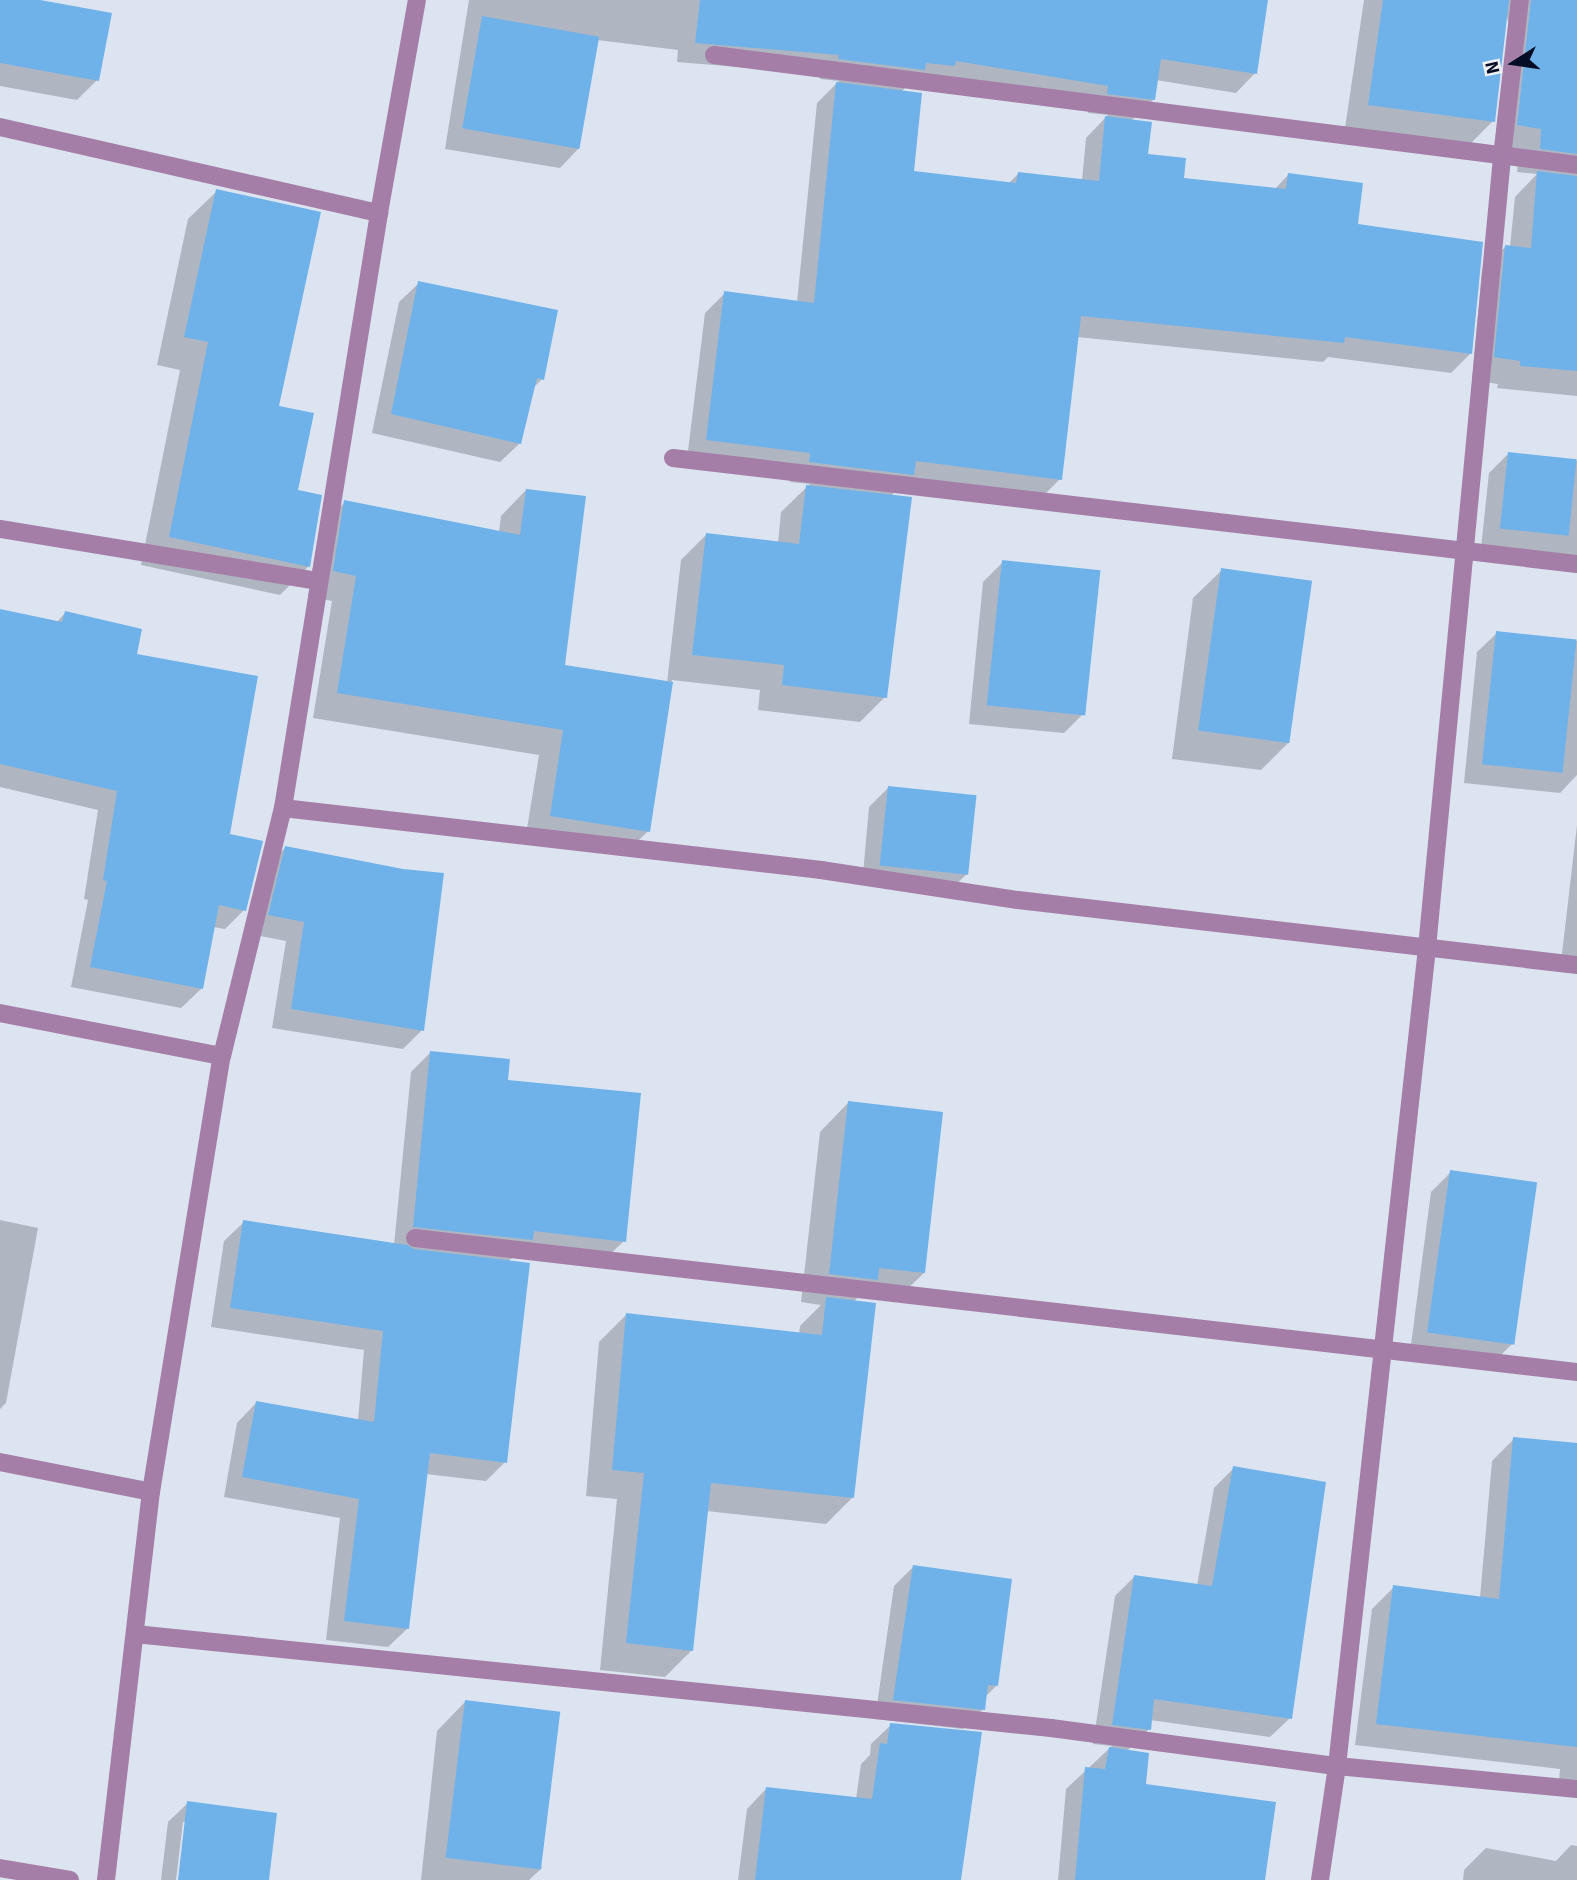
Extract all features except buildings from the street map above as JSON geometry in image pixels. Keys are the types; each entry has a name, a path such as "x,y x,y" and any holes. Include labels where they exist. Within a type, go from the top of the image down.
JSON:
{"street":[{"path":"106,1880 151,1492 222,1056 283,808 379,213 418,0"},
{"path":"1320,1880 1337,1766 1427,948 1467,552 1502,157 1520,0"},
{"path":"714,55 1577,165"},
{"path":"0,127 379,213"},
{"path":"674,458 1577,564"},
{"path":"0,529 319,581"},
{"path":"283,808 821,870 1018,900 1577,965"},
{"path":"0,1013 222,1056"},
{"path":"415,1238 1577,1372"},
{"path":"0,1462 151,1492"},
{"path":"135,1634 1051,1728 1337,1766 1577,1789"},
{"path":"0,1868 69,1880"}]}
